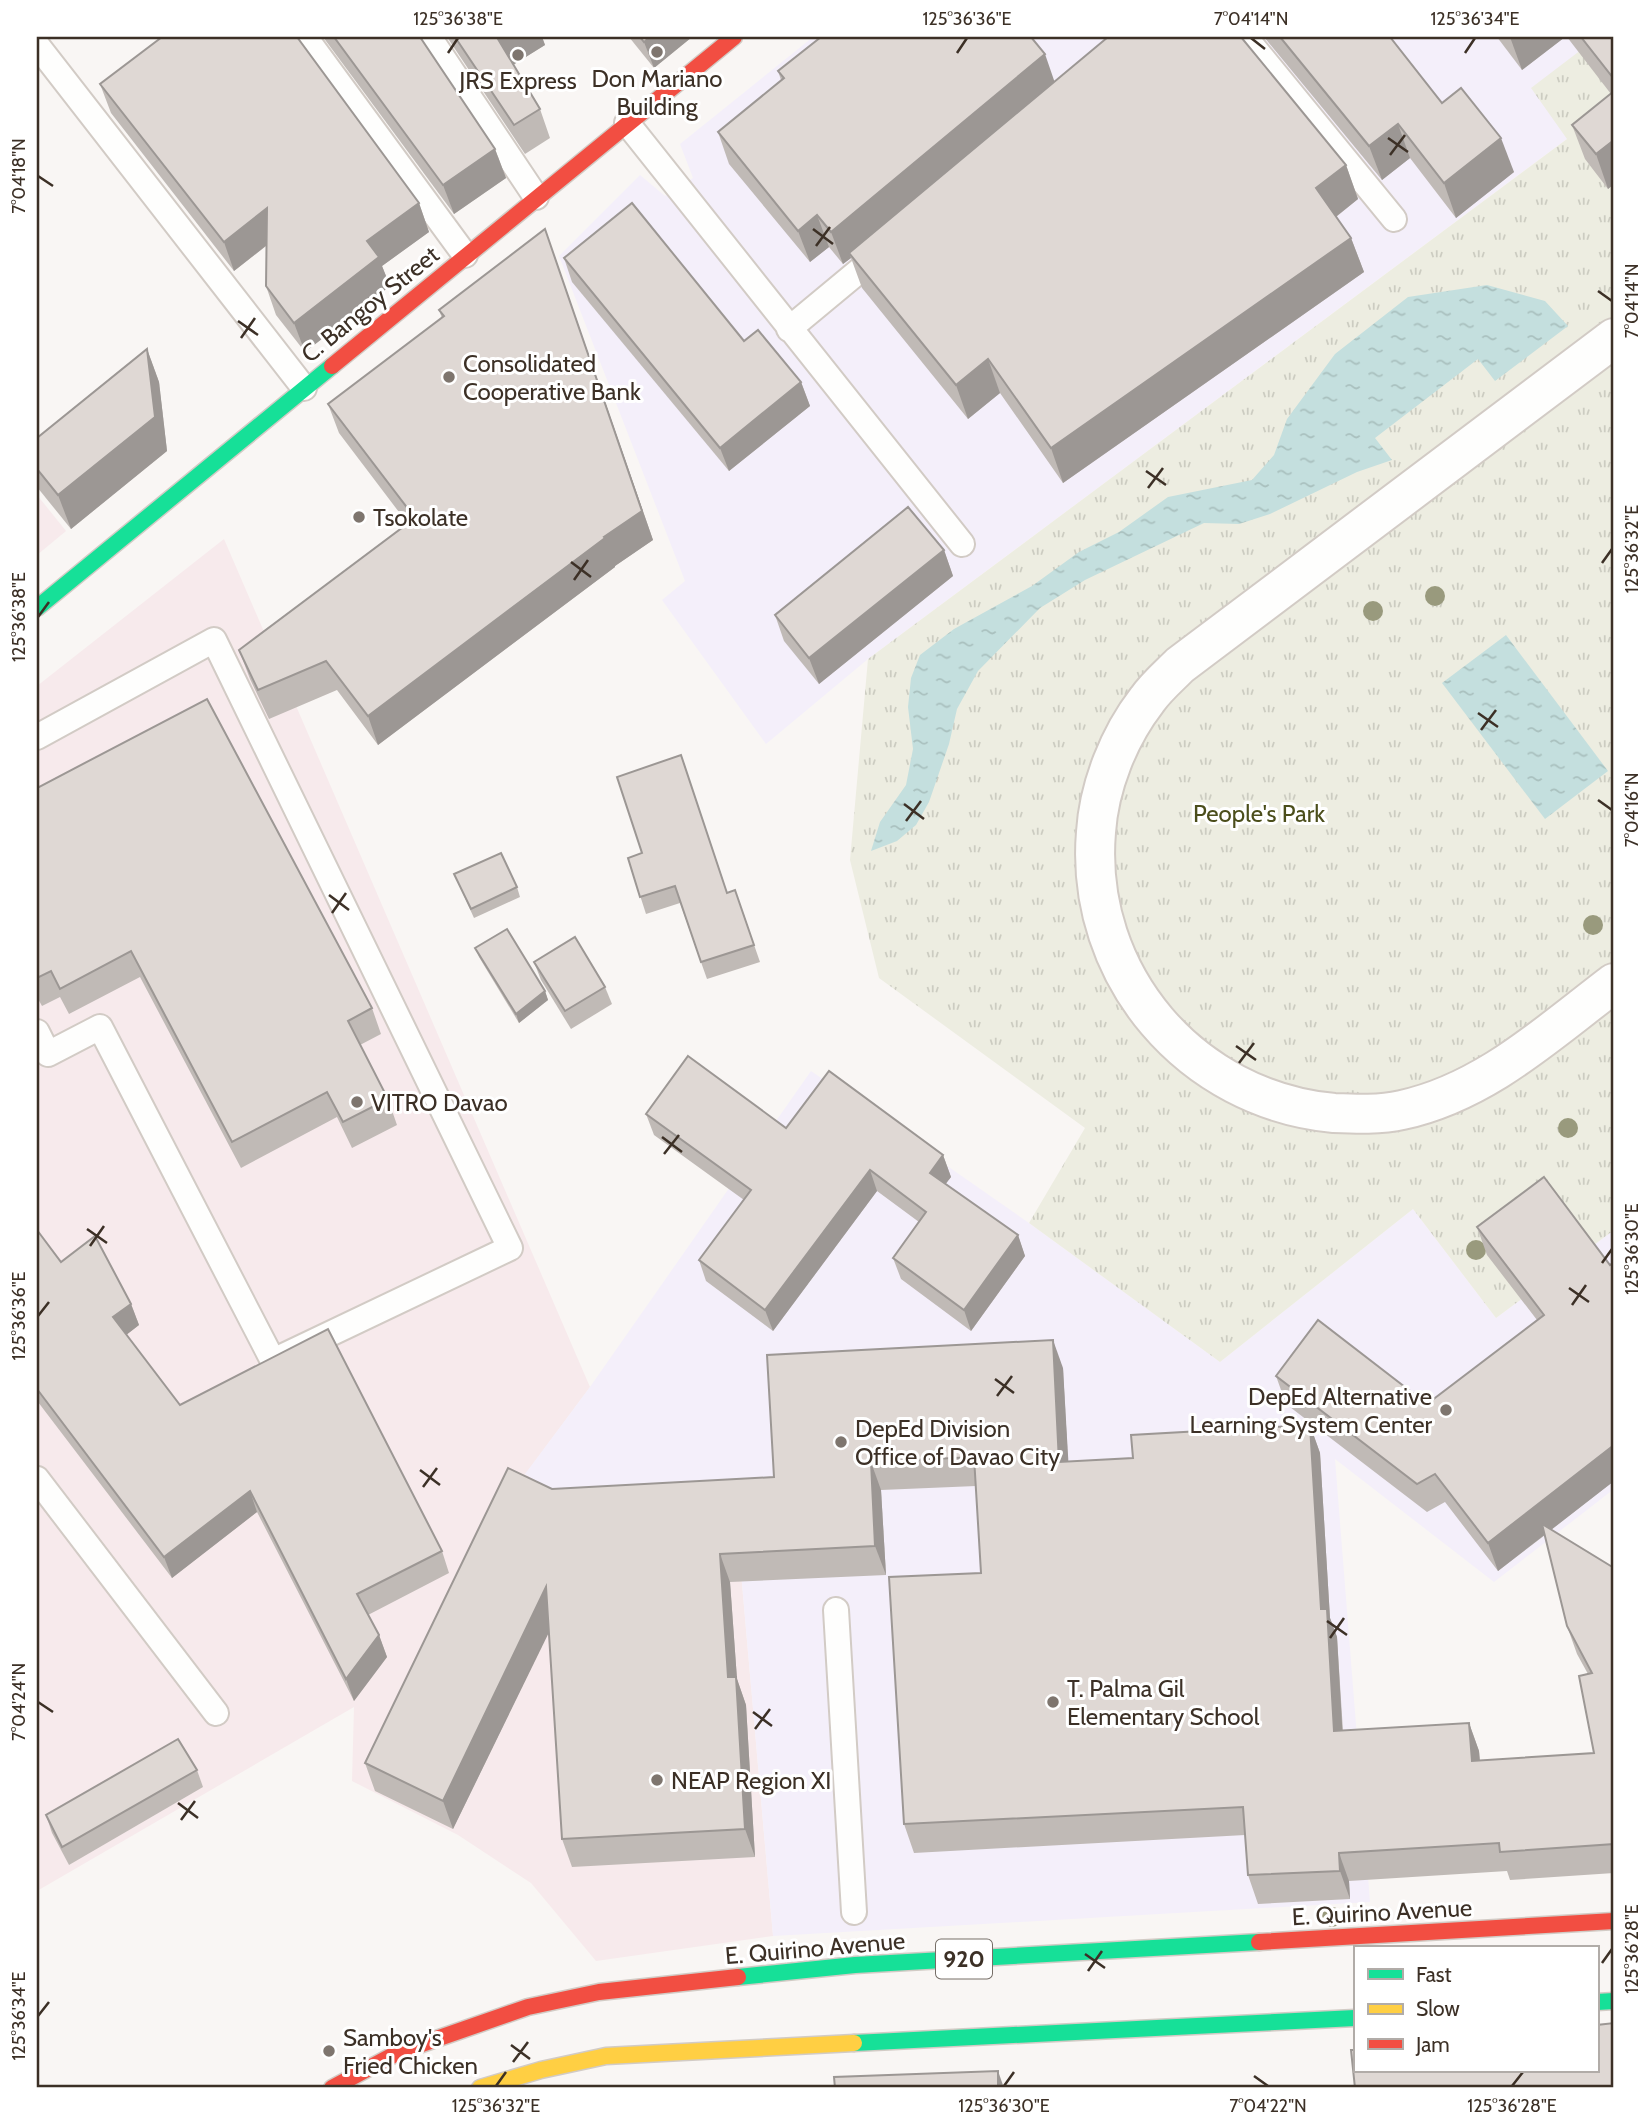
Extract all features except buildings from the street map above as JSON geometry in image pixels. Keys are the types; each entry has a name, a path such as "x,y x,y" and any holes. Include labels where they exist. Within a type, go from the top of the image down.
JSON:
{"main road":[{"name":"C. Bangoy Street","path":"37,608 734,37"},
{"name":"E. Quirino Avenue","path":"332,2088 399,2052 528,2007 599,1992 855,1965 1614,1921"},
{"path":"480,2088 541,2070 606,2056 1354,2018"}],"street":[{"path":"1614,338 1180,665 1147,700 1122,740 1105,785 1096,831 1096,879 1105,926 1122,970 1147,1011 1179,1046 1217,1075 1260,1096 1306,1110 1353,1114 1401,1110 1447,1097 1489,1077 1614,983"}],"lane":[{"path":"304,37 465,255"},
{"path":"429,37 536,197"},
{"path":"1245,37 1394,219"},
{"path":"37,45 304,388"},
{"path":"627,123 962,544"},
{"path":"789,329 906,232"},
{"path":"37,737 214,640 510,1248 273,1361 100,1027 48,1054 37,1032"},
{"path":"37,1479 216,1713"},
{"path":"836,1610 854,1912"}],"shaded area":[{"path":"813,37 1598,37 1568,138 868,659 766,744 662,600 685,581 559,256 640,175 665,196 693,178 680,144"},
{"path":"37,495 66,531 37,555"},
{"path":"224,539 590,1387 525,1475 734,1493 773,1936 596,1961 531,1883 458,1835 352,1781 354,1707 37,1891 37,686"},
{"name":"T. Palma Gil Elementary School","path":"811,1071 1029,1223 1220,1362 1413,1209 1496,1318 1614,1230 1614,1489 1494,1582 1335,1459 1370,1902 773,1936 734,1493 568,1501 525,1474 590,1387"}],"green space":[{"name":"People's Park","path":"1598,37 1614,37 1614,1230 1496,1318 1413,1209 1220,1362 1029,1223 1085,1128 879,978 850,860 868,659 1567,139 1531,88"}],"water":[{"path":"1487,285 1545,301 1568,326 1495,381 1478,359 1375,438 1392,460 1357,472 1270,514 1239,524 1204,523 1085,580 1040,608 978,671 957,709 949,744 929,802 916,825 897,841 871,851 880,822 906,785 913,749 908,707 911,678 920,655 954,629 1032,586 1079,552 1119,532 1168,497 1252,480 1274,455 1287,419 1335,354 1408,297"},
{"path":"1506,635 1608,771 1545,819 1442,683"}],"traffic: fast":[{"path":"37,608 332,366"},
{"path":"738,1977 855,1965 1259,1942"},
{"path":"1598,2002 1614,2001"},
{"path":"854,2043 1354,2018"}],"traffic: slow":[{"path":"480,2088 541,2070 606,2056 854,2043"}],"traffic: jam":[{"path":"332,366 734,37"},
{"path":"1259,1942 1614,1921"},
{"path":"332,2088 399,2052 528,2007 599,1992 738,1977"}],"place":[{"name":"Don Mariano Building","path":"657,52"},
{"name":"JRS Express","path":"518,55"},
{"name":"Consolidated Cooperative Bank","path":"449,377"},
{"name":"Tsokolate","path":"359,517"},
{"name":"VITRO Davao","path":"357,1102"},
{"name":"DepEd Alternative Learning System Center","path":"1446,1410"},
{"name":"DepEd Division Office of Davao City","path":"841,1442"},
{"name":"T. Palma Gil Elementary School","path":"1053,1702"},
{"name":"NEAP Region XI","path":"657,1780"},
{"name":"Samboy's Fried Chicken","path":"329,2051"}]}
